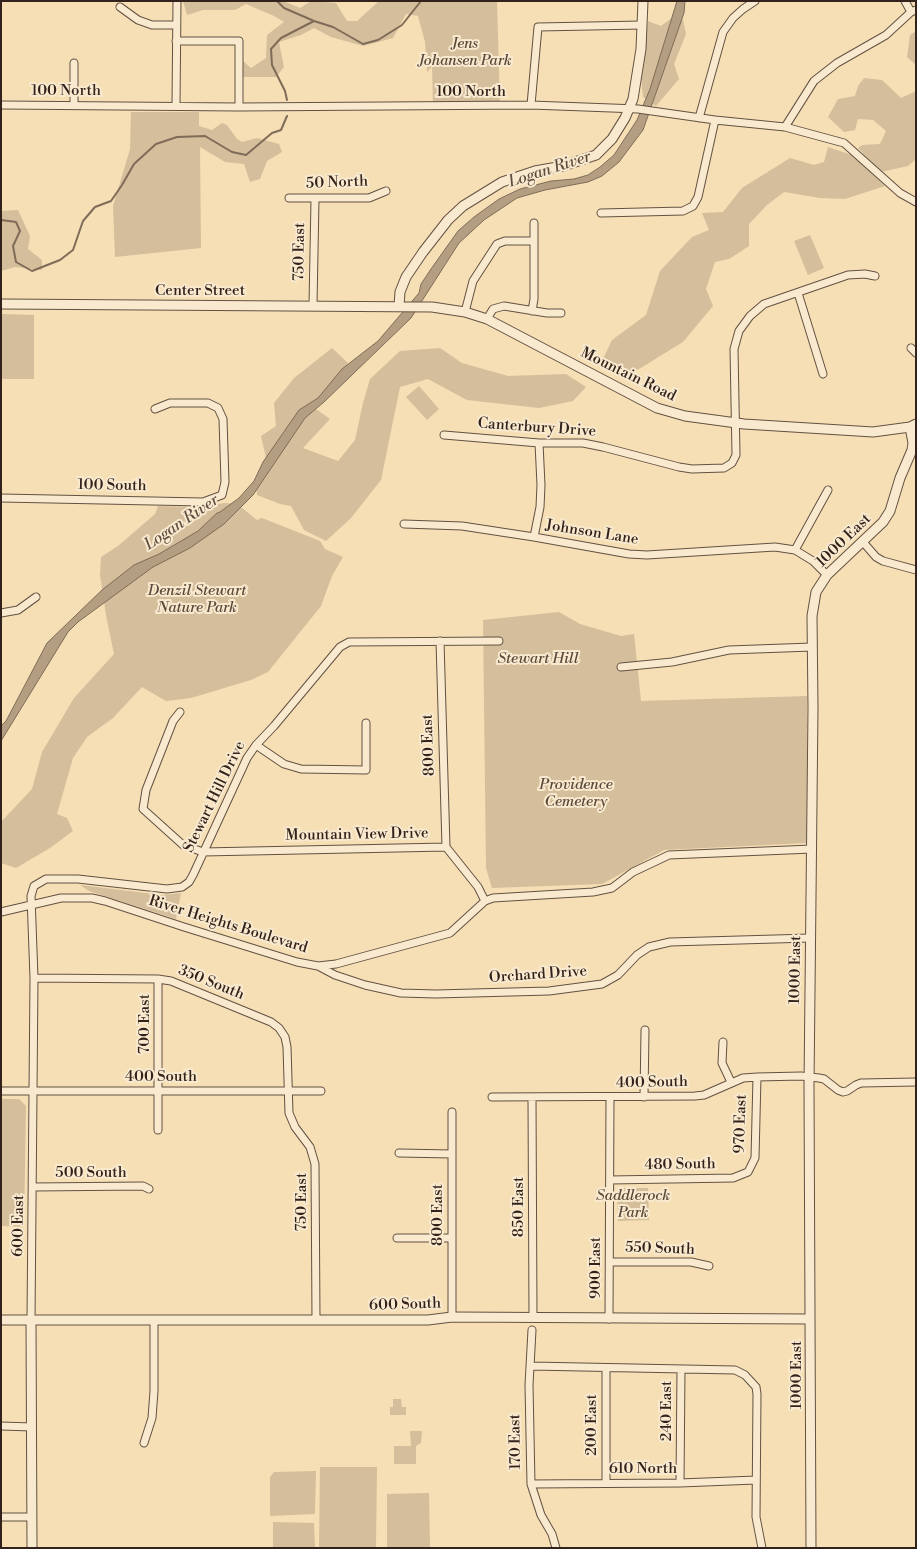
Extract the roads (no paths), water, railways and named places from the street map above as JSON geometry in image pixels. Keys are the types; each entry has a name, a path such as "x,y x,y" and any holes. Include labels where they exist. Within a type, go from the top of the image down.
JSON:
{"street":[{"path":"176,106 177,1"},
{"path":"399,306 400,292 406,277 448,220 463,206 502,182 535,170 563,166 596,155 612,139 630,108 641,49 643,1"},
{"path":"699,118 723,32 733,18 755,1"},
{"path":"785,127 814,81 837,63 886,35 913,11 904,1"},
{"path":"120,7 138,20 152,25 176,25"},
{"path":"531,105 538,27 642,25"},
{"path":"176,41 239,41 239,107"},
{"path":"74,63 74,105"},
{"name":"100 North","path":"1,104 239,107 531,105 640,109 715,120 785,127 844,143 900,193 916,202"},
{"path":"600,213 683,210 693,206 698,197 715,120"},
{"name":"50 North","path":"289,198 369,198 386,191"},
{"name":"750 East","path":"313,305 314,198"},
{"path":"532,311 534,299 534,223"},
{"path":"465,312 473,281 497,244 505,241 534,241"},
{"name":"Canterbury Drive","path":"444,434 539,443 583,443 603,446 679,467 724,468 732,464 736,455 734,349 740,331 750,316 764,304 848,275 864,274 875,276"},
{"path":"798,292 823,374"},
{"name":"Center Street","path":"1,304 399,306"},
{"name":"Mountain Road","path":"399,306 432,307 465,312 487,319 657,408 685,416 736,422 873,432 913,426"},
{"path":"487,319 493,309 504,306 547,313 561,313"},
{"name":"100 South","path":"1,498 203,502 222,496 225,482 223,419 218,408 208,403 170,403 155,409"},
{"name":"1000 East","path":"811,1548 809,1077 813,604 816,592 827,575 883,522 890,511 900,478 912,450 913,426"},
{"path":"534,537 540,507 539,443"},
{"path":"795,550 828,490"},
{"name":"Johnson Lane","path":"404,524 462,526 629,554 648,555 775,547 795,550 814,561 827,575"},
{"path":"862,542 883,562 916,570"},
{"path":"1,613 18,610 36,597"},
{"name":"Stewart Hill Drive","path":"31,904 34,886 46,879 78,879 167,889 182,887 189,882 247,758 256,744 274,726 340,647 348,642 499,640"},
{"name":"800 East","path":"440,642 446,847"},
{"path":"621,667 672,662 729,650 812,647"},
{"path":"180,712 173,721 146,790 143,809 183,845 203,852"},
{"path":"256,744 284,764 301,769 366,770 366,723"},
{"name":"Mountain View Drive","path":"203,852 446,847 478,887 485,901"},
{"path":"485,901 493,898 593,892 612,888 633,872 669,855 812,849"},
{"name":"River Heights Boulevard","path":"1,912 61,898 92,898 297,962 318,966 336,964 450,934 485,901"},
{"name":"600 East","path":"31,904 34,978 31,1320 32,1548"},
{"name":"Orchard Drive","path":"318,966 335,975 365,985 401,993 549,991 602,984 618,975 637,955 649,946 670,942 810,938"},
{"name":"350 South","path":"34,978 158,979 171,982 271,1022 285,1038 288,1091"},
{"name":"700 East","path":"158,979 158,1130"},
{"path":"644,1097 645,1030"},
{"path":"723,1042 722,1063 731,1082"},
{"name":"400 South","path":"492,1098 704,1095 731,1082 743,1078 756,1077 809,1077 824,1080 843,1092 861,1083 916,1082"},
{"name":"970 East","path":"748,1172 755,1158 756,1077"},
{"name":"400 South","path":"1,1091 322,1091"},
{"name":"750 East","path":"288,1091 289,1113 295,1127 310,1147 315,1164 316,1320"},
{"name":"850 East","path":"532,1097 533,1317"},
{"name":"900 East","path":"609,1319 610,1097"},
{"name":"800 East","path":"452,1112 452,1317"},
{"path":"399,1153 452,1154"},
{"name":"480 South","path":"610,1180 733,1178 748,1172"},
{"name":"500 South","path":"33,1187 144,1186 149,1189"},
{"path":"396,1238 452,1238"},
{"name":"550 South","path":"610,1262 691,1262 709,1266"},
{"name":"600 South","path":"1,1320 428,1320 452,1317 810,1319"},
{"path":"144,1443 152,1418 154,1320"},
{"name":"170 East","path":"532,1330 529,1394 531,1484 541,1516 552,1534 556,1548"},
{"path":"531,1366 735,1370 745,1374 756,1387 757,1394 756,1518 762,1548"},
{"name":"200 East","path":"606,1368 606,1483"},
{"name":"240 East","path":"680,1483 681,1370"},
{"path":"1,1426 32,1427"},
{"name":"610 North","path":"531,1484 680,1483 756,1480"},
{"path":"1,1517 32,1517"}],"waterway":[{"path":"277,1 284,8 333,27 363,44 378,40 402,25 421,1"},
{"path":"287,100 285,91 272,65 271,49 281,38 314,21"},
{"path":"1,220 16,222 20,231 13,246 16,262 32,271 60,260 73,250 83,221 95,207 111,201 134,164 156,144 177,137 205,136 232,152 246,155 272,133 281,130 287,116"}],"park label":[{"name":"Jens Johansen Park","path":"465,52"},
{"name":"Denzil Stewart Nature Park","path":"197,600"},
{"name":"Stewart Hill","path":"538,659"},
{"name":"Providence Cemetery","path":"576,794"},
{"name":"Saddlerock Park","path":"633,1204"}],"water label":[{"name":"Logan River","path":"550,170"},
{"name":"Logan River","path":"182,523"}]}
